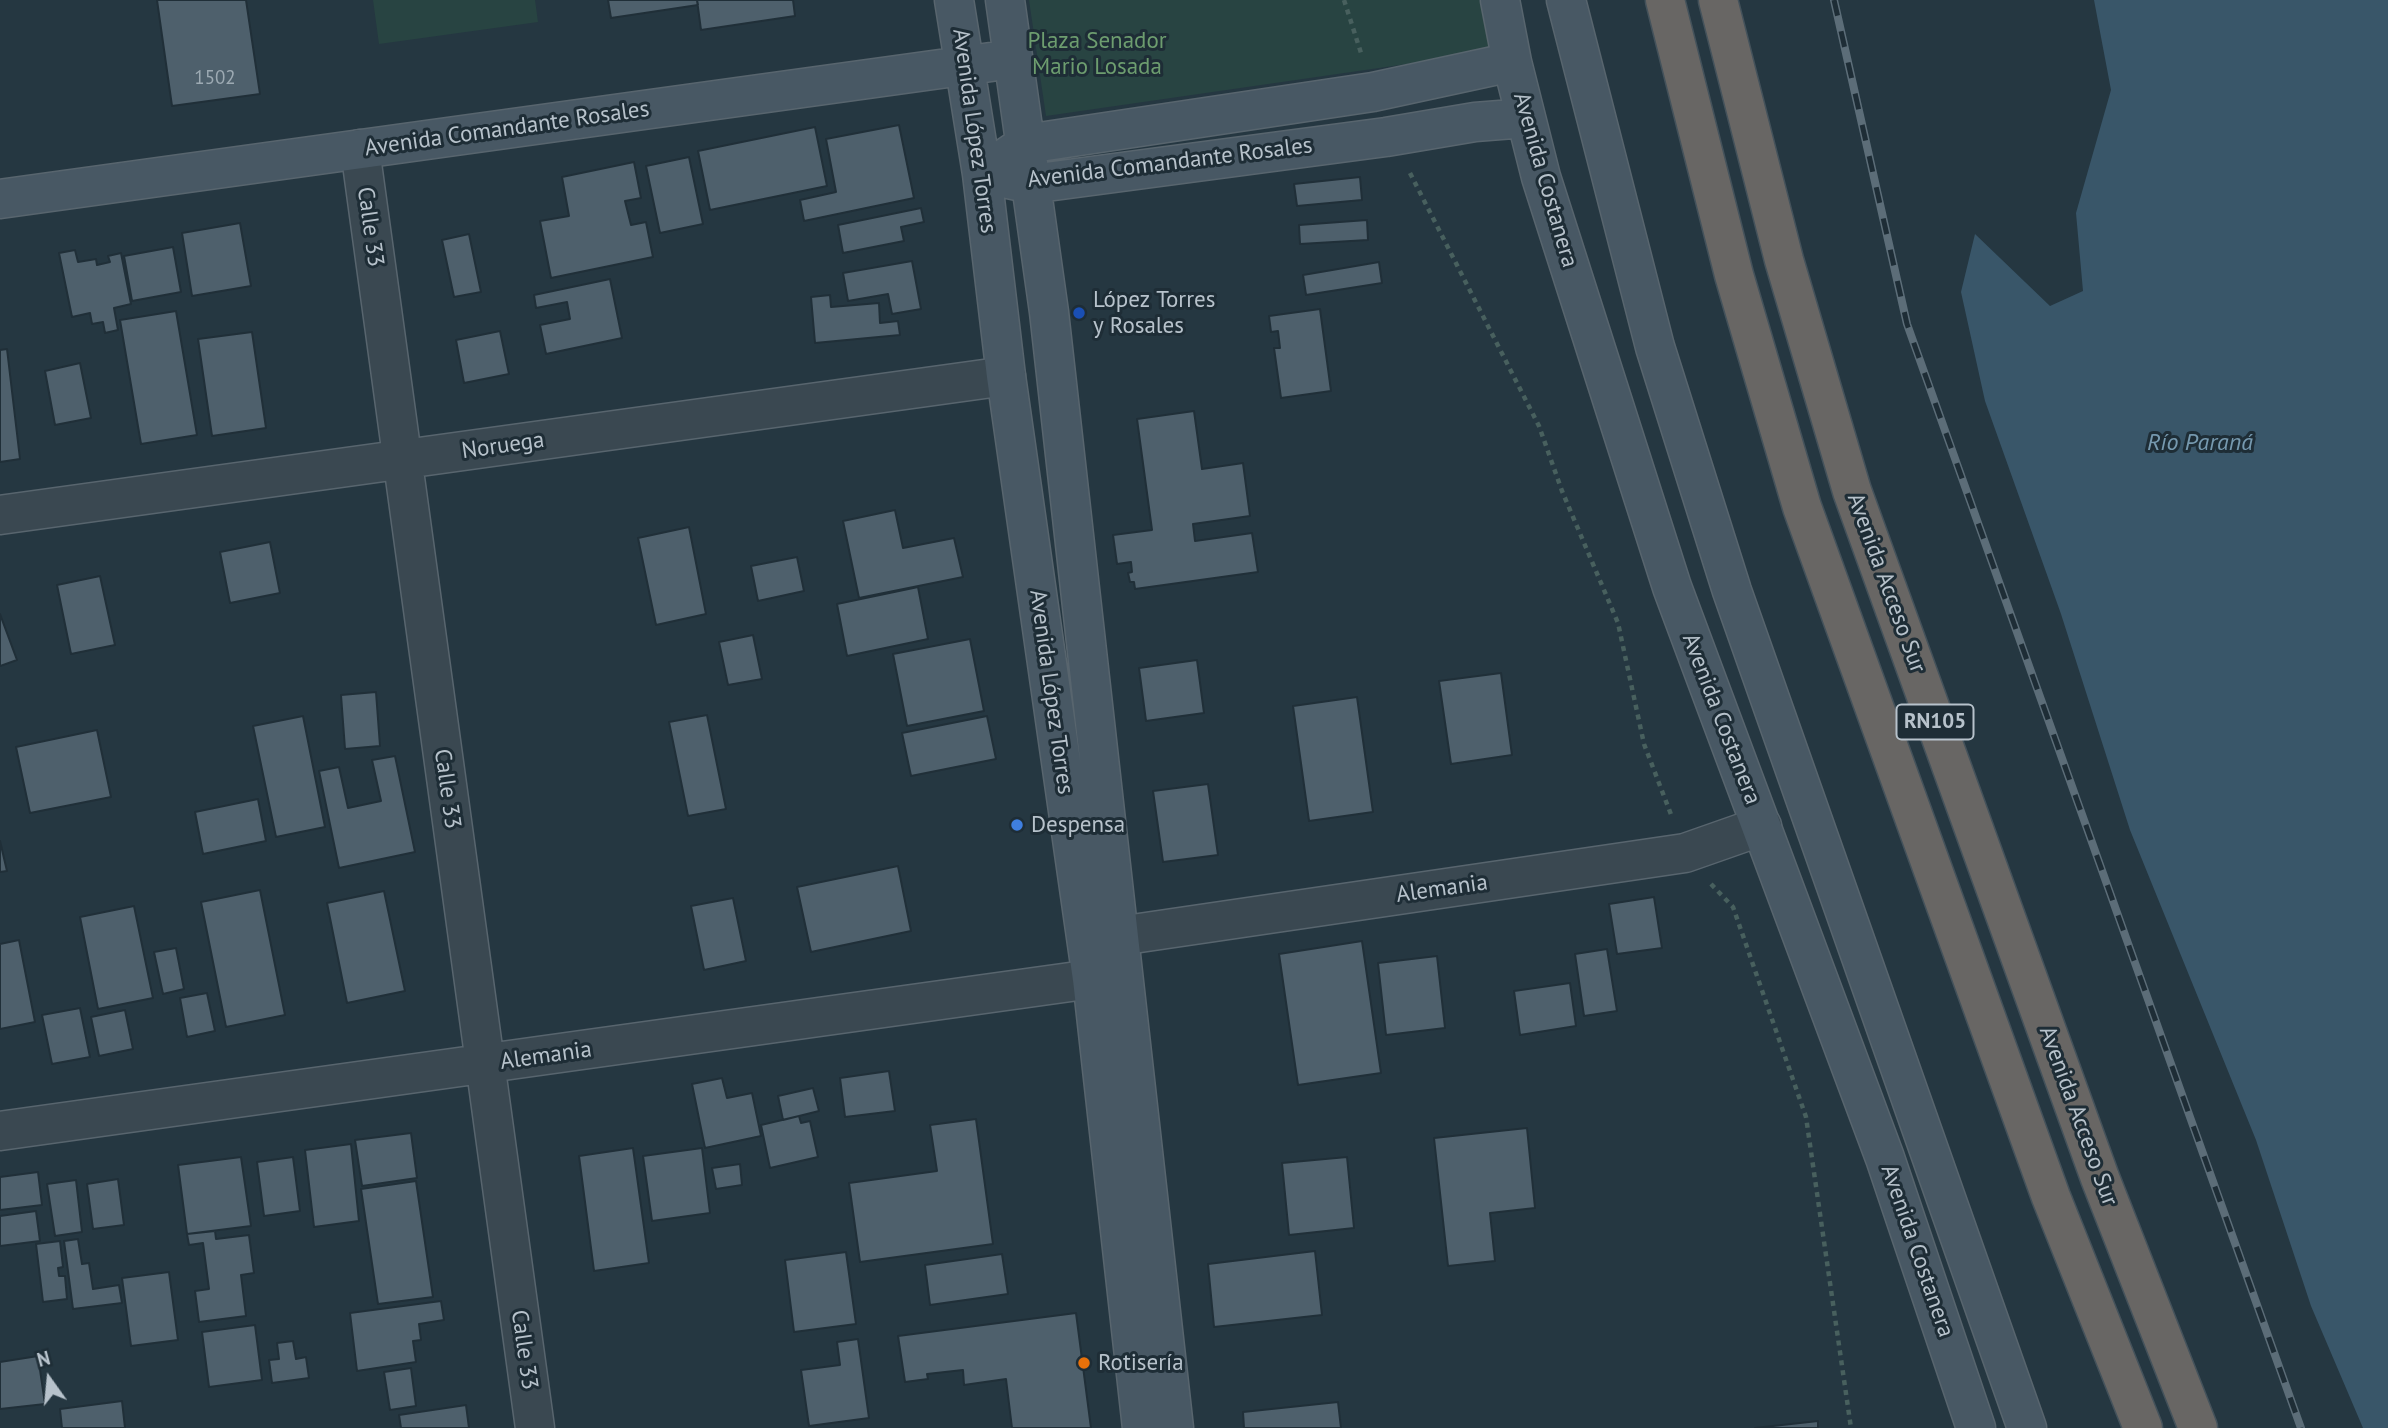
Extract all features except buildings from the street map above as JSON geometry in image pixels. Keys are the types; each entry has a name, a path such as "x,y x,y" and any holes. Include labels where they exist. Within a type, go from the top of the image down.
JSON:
{"highway":[{"name":"RN105","path":"1665,0 1734,275 1802,506 2051,1196 2143,1428"},
{"name":"Avenida Acceso Sur","path":"1718,0 1784,260 1852,491 2099,1178 2198,1428"}],"main road":[{"name":"Avenida López Torres","path":"954,0 982,174 1006,376 1092,979 1142,1428"},
{"name":"Avenida López Torres","path":"1005,0 1051,325 1174,1428"},
{"name":"Avenida Costanera","path":"1500,0 1512,62 1541,177 1671,587 1885,1157 1976,1428"},
{"name":"Avenida Costanera","path":"1566,0 1654,347 1732,591 2027,1428"},
{"name":"Avenida Comandante Rosales","path":"0,199 1013,58"},
{"name":"Avenida Comandante Rosales","path":"982,174 1026,144 1373,92 1512,62"},
{"name":"Avenida Comandante Rosales","path":"982,174 1031,184 1386,137 1475,122 1526,118"}],"street":[{"name":"Calle 33","path":"359,149 535,1428"},
{"name":"Noruega","path":"0,515 1006,376"},
{"name":"Alemania","path":"1119,936 1685,853 1762,826"},
{"name":"Alemania","path":"0,1131 1092,979"}],"path":[{"path":"1344,0 1373,92"},
{"path":"1386,137 1416,183 1539,426 1562,491 1618,623 1644,744 1685,853 1733,907 1806,1117 1851,1428"}],"green space":[{"path":"373,0 535,0 538,22 379,44"},
{"name":"Plaza Senador Mario Losada","path":"1029,0 1482,0 1490,52 1046,116"}],"water":[{"name":"Río Paraná","path":"2094,0 2388,0 2388,1428 2363,1428 2311,1306 2256,1140 2130,830 2061,614 1985,401 1961,292 1975,234 2050,306 2083,291 2076,213 2111,90"}],"railway":[{"path":"1834,0 1907,324 2301,1428"}],"place":[{"name":"López Torres y Rosales","path":"1079,313"},
{"name":"Despensa","path":"1017,825"},
{"name":"Rotisería","path":"1084,1363"}]}
